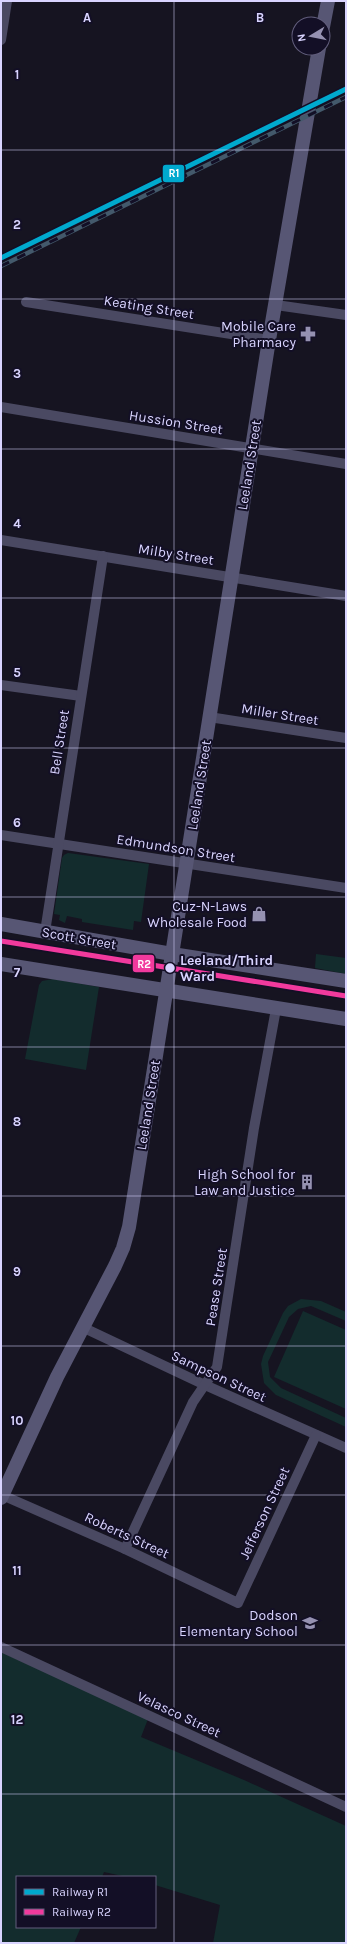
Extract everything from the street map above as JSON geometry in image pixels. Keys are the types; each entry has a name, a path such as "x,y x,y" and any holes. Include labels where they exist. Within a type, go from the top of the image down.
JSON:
{"main road":[{"path":"325,16 328,1"},
{"name":"Leeland Street","path":"2,1496 56,1377 115,1266 123,1248 129,1227 269,340 318,56"},
{"name":"Scott Street","path":"1,924 172,954 346,981"},
{"path":"1,964 346,1020"}],"street":[{"path":"1,40 7,1"},
{"name":"Keating Street","path":"26,302 269,340"},
{"path":"276,305 346,315"},
{"name":"Hussion Street","path":"1,408 346,464"},
{"name":"Milby Street","path":"1,540 346,596"},
{"name":"Bell Street","path":"45,932 57,844 103,556"},
{"path":"1,685 81,696"},
{"name":"Miller Street","path":"209,717 346,738"},
{"name":"Edmundson Street","path":"1,835 346,888"},
{"name":"Pease Street","path":"125,1549 193,1402 218,1367 254,1128 276,1009"},
{"name":"Sampson Street","path":"82,1327 205,1385 346,1448"},
{"name":"Jefferson Street","path":"238,1603 316,1435"},
{"name":"Roberts Street","path":"2,1496 125,1549 238,1603"},
{"name":"Velasco Street","path":"1,1647 346,1807"}],"green space":[{"path":"68,853 149,864 141,922 134,921 133,930 82,922 82,919 67,916 65,923 59,920 60,915 54,914 62,858"},
{"path":"316,954 346,958 346,974 315,968"},
{"path":"53,979 99,987 86,1070 25,1059 39,985 42,981"},
{"path":"301,1299 321,1301 346,1312 346,1321 311,1306 298,1309 289,1317 268,1362 270,1377 281,1388 346,1418 346,1427 276,1395 264,1383 261,1364 263,1356 283,1313 288,1306"},
{"path":"303,1311 346,1330 346,1409 274,1377"},
{"path":"1,1652 148,1719 141,1737 244,1780 346,1826 346,1943 213,1943 220,1905 156,1885 156,1876 122,1876 104,1872 102,1876 16,1876 16,1928 81,1928 74,1943 1,1943"}],"railway":[{"path":"1,258 346,89"},
{"path":"1,266 346,97"}],"rail line":[{"name":"R1","path":"1,258 346,89"},
{"name":"R2","path":"1,941 346,996"}],"place":[{"name":"Mobile Care Pharmacy","path":"308,334"},
{"name":"Cuz-N-Laws Wholesale Food","path":"259,914"},
{"name":"Leeland/Third Ward","path":"170,968"},
{"name":"High School for Law and Justice","path":"307,1182"},
{"name":"Dodson Elementary School","path":"310,1623"}]}
